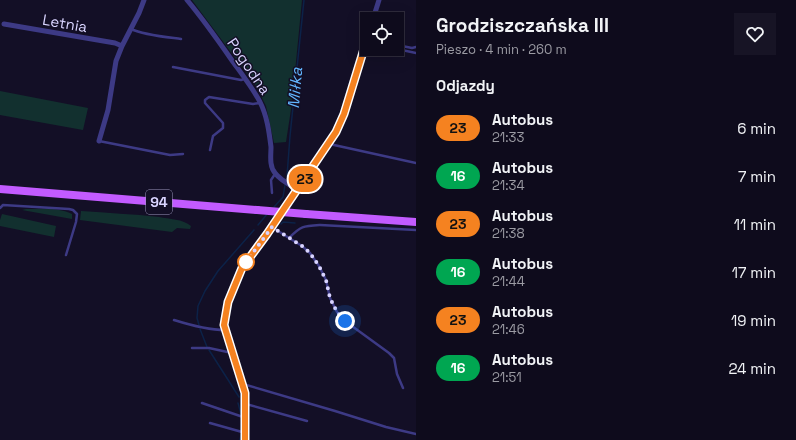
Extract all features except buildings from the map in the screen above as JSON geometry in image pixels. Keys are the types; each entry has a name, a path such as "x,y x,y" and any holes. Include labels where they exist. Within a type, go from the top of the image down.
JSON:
{"main road":[{"name":"94","path":"0,189 416,222"}],"street":[{"path":"100,141 108,110 116,62 144,0"},
{"name":"Pogodna","path":"187,0 245,78 260,103 266,118 271,146 272,166 275,174"},
{"path":"375,12 379,0"},
{"name":"Letnia","path":"4,24 115,43 122,46"},
{"path":"245,440 245,393 224,325 228,302 242,268 272,227 336,132 344,114 362,56"},
{"path":"275,174 298,189"}],"lane":[{"path":"131,29 137,32 181,39"},
{"path":"404,46 416,47"},
{"path":"404,50 416,53"},
{"path":"173,67 241,80 245,78"},
{"path":"210,150 213,136 223,128 223,124 205,103 206,98 253,104 260,103"},
{"path":"100,141 170,155 183,154"},
{"path":"329,143 416,163"},
{"path":"272,193 271,180 275,174"},
{"path":"0,208 3,205 73,210 77,214 76,222 66,255"},
{"path":"289,238 304,226 320,225 416,230"},
{"path":"272,227 302,246 310,253 326,280 330,298 337,312 345,321 394,358 397,374 403,388"},
{"path":"174,320 193,326 226,330"},
{"path":"192,348 209,348 232,353"},
{"path":"242,384 386,427 416,434"},
{"path":"202,403 243,417 245,416"},
{"path":"245,404 307,421"},
{"path":"210,424 242,432 246,431"}],"green space":[{"path":"192,0 302,0 292,103 286,142 274,143 266,106 256,86"},
{"path":"0,91 88,108 83,130 0,115"},
{"path":"22,210 61,210 72,214 72,219"},
{"path":"81,211 159,217 180,221 191,226 190,229 177,228 172,232 80,220"},
{"path":"2,214 56,226 54,237 0,226"}],"waterway":[{"name":"Miłka","path":"287,176 304,0"},
{"path":"274,207 283,197 285,185"},
{"path":"258,225 268,213"},
{"path":"281,224 283,222 295,223"},
{"path":"199,325 197,318 198,306 205,291 218,271 254,230"},
{"path":"200,329 207,347"},
{"path":"209,350 239,397"},
{"path":"238,403 241,414"},
{"path":"241,431 242,418"},
{"path":"240,440 241,435"}],"bus line":[{"name":"23","path":"245,440 245,393 224,325 228,302 242,268 267,234 336,132 344,114 362,56"}],"route":[{"path":"246,262 272,227 302,246 310,253 326,280 330,298 337,312 345,321"}]}
